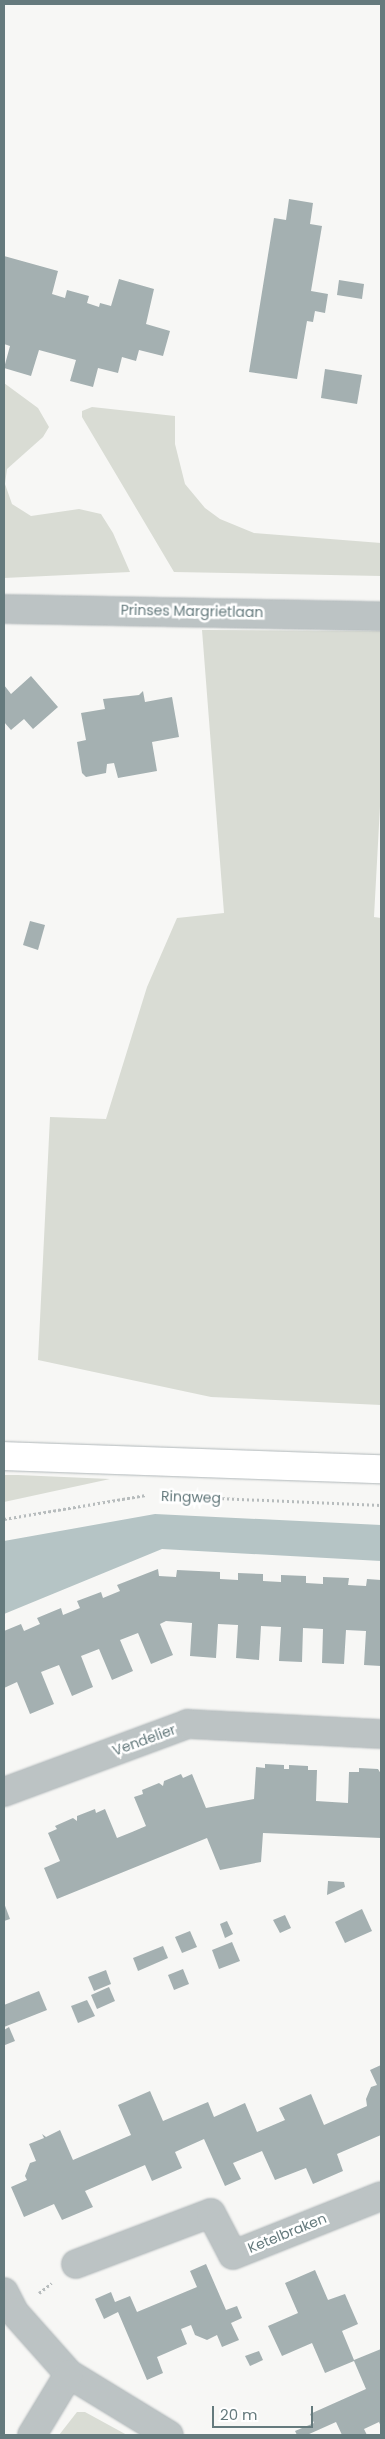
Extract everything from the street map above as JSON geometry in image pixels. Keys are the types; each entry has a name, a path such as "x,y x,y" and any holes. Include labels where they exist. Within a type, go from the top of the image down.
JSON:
{"main road":[{"path":"4,1456 381,1469"}],"street":[{"name":"Prinses Margrietlaan","path":"4,608 381,616"},
{"name":"Vendelier","path":"4,1792 188,1724 381,1734"},
{"name":"Ketelbraken","path":"76,2264 211,2212 233,2255 381,2196"},
{"path":"9,2302 69,2374 169,2435"},
{"path":"32,2435 69,2374"}],"path":[{"name":"Ringweg","path":"4,1519 155,1495"},
{"name":"Ringweg","path":"165,1495 381,1505"},
{"path":"9,2302 76,2264"}],"shaded area":[{"path":"4,383 38,408 49,427 43,437 7,469 5,484 12,504 31,516 79,509 101,514 113,533 130,572 4,578"},
{"path":"92,407 175,416 175,444 185,484 205,508 220,519 254,533 381,543 381,576 174,572 82,417 82,411"},
{"path":"202,630 381,631 381,788 374,917 381,918 381,1405 211,1397 38,1360 50,1117 106,1119 147,987 177,918 224,913"},
{"path":"4,1475 18,1475 110,1479 4,1502"},
{"path":"155,1514 381,1525 381,1561 162,1549 4,1614 4,1541"},
{"path":"77,2412 85,2412 127,2435 59,2435"}],"building":[{"path":"289,199 313,203 310,224 322,226 311,291 328,294 325,313 315,311 313,322 307,321 297,379 249,372 274,218 286,220"},
{"path":"4,256 58,271 52,294 65,298 67,290 89,296 87,303 99,307 100,303 111,306 119,279 154,289 146,324 170,331 163,356 139,350 136,361 122,357 118,373 98,368 93,387 70,381 76,360 39,350 31,376 4,368 10,346 4,344"},
{"path":"339,280 364,284 362,299 337,295"},
{"path":"325,369 362,375 357,404 321,398"},
{"path":"31,676 58,707 33,729 24,719 11,730 4,722 4,685 11,694"},
{"path":"143,691 145,702 172,697 179,737 152,742 157,771 118,778 114,763 107,764 106,773 86,777 82,773 77,742 86,740 81,713 105,709 103,699 139,695"},
{"path":"30,921 45,925 38,950 23,945"},
{"path":"158,1569 159,1576 176,1577 177,1570 220,1572 220,1579 238,1580 238,1573 263,1574 263,1581 281,1582 281,1575 306,1576 306,1583 323,1584 323,1577 349,1578 348,1585 366,1586 367,1579 381,1580 381,1666 364,1665 366,1631 346,1630 344,1664 322,1663 323,1629 303,1628 302,1662 279,1661 281,1627 261,1626 259,1660 236,1658 238,1625 218,1624 216,1658 190,1656 192,1623 166,1621 160,1624 173,1655 151,1664 138,1633 120,1640 133,1671 112,1680 99,1649 81,1656 93,1687 72,1696 59,1665 41,1672 54,1704 30,1714 17,1682 4,1688 4,1631 21,1624 24,1631 40,1624 37,1618 61,1608 63,1615 80,1608 77,1601 101,1592 103,1598 120,1591 117,1585"},
{"path":"265,1764 284,1765 284,1769 289,1769 289,1765 308,1766 308,1770 317,1770 316,1801 348,1803 349,1772 359,1772 359,1768 378,1769 381,1774 381,1838 263,1833 261,1862 220,1870 207,1838 57,1899 44,1868 60,1861 48,1833 57,1829 55,1826 73,1818 77,1821 77,1816 95,1809 96,1813 105,1809 117,1838 132,1832 146,1826 134,1797 143,1794 142,1790 159,1783 163,1786 164,1781 181,1774 183,1778 192,1774 206,1808 254,1799 256,1767 265,1768"},
{"path":"328,1881 344,1882 345,1887 327,1895"},
{"path":"4,1903 10,1919 4,1921"},
{"path":"362,1909 372,1931 345,1943 335,1922"},
{"path":"285,1915 291,1928 280,1933 273,1920"},
{"path":"227,1921 233,1934 225,1938 220,1924"},
{"path":"190,1931 197,1947 182,1953 175,1937"},
{"path":"232,1942 240,1961 219,1969 212,1950"},
{"path":"163,1946 168,1958 138,1971 133,1958"},
{"path":"183,1969 189,1984 174,1990 168,1975"},
{"path":"106,1970 111,1984 94,1991 88,1977"},
{"path":"109,1987 115,2001 97,2009 91,1995"},
{"path":"39,1991 47,2010 4,2027 4,2005"},
{"path":"87,2000 95,2016 78,2023 71,2006"},
{"path":"9,2027 15,2041 5,2045 4,2030"},
{"path":"381,2065 381,2135 337,2154 343,2171 313,2184 306,2168 275,2180 262,2151 233,2163 241,2179 225,2186 204,2139 175,2152 182,2168 152,2181 145,2165 85,2191 93,2207 62,2220 54,2204 24,2217 11,2187 27,2180 25,2176 30,2163 36,2161 29,2144 44,2138 42,2134 46,2137 60,2130 73,2160 131,2135 118,2105 150,2091 163,2121 208,2102 214,2117 245,2103 257,2132 285,2120 279,2108 311,2094 324,2125 367,2106 366,2099 371,2087 377,2085 370,2070"},
{"path":"206,2264 226,2310 237,2306 242,2318 231,2323 239,2340 222,2347 217,2335 207,2340 195,2335 191,2325 181,2329 187,2344 157,2357 163,2373 147,2380 118,2312 104,2319 95,2299 111,2292 115,2302 130,2296 137,2312 197,2287 190,2271"},
{"path":"315,2270 328,2300 345,2294 358,2324 342,2331 354,2360 381,2349 381,2427 379,2422 364,2429 367,2435 342,2435 336,2422 307,2435 297,2435 295,2431 314,2423 310,2414 366,2389 354,2361 325,2373 312,2343 282,2356 268,2326 298,2313 285,2283"},
{"path":"259,2351 263,2360 250,2366 245,2356"}]}
